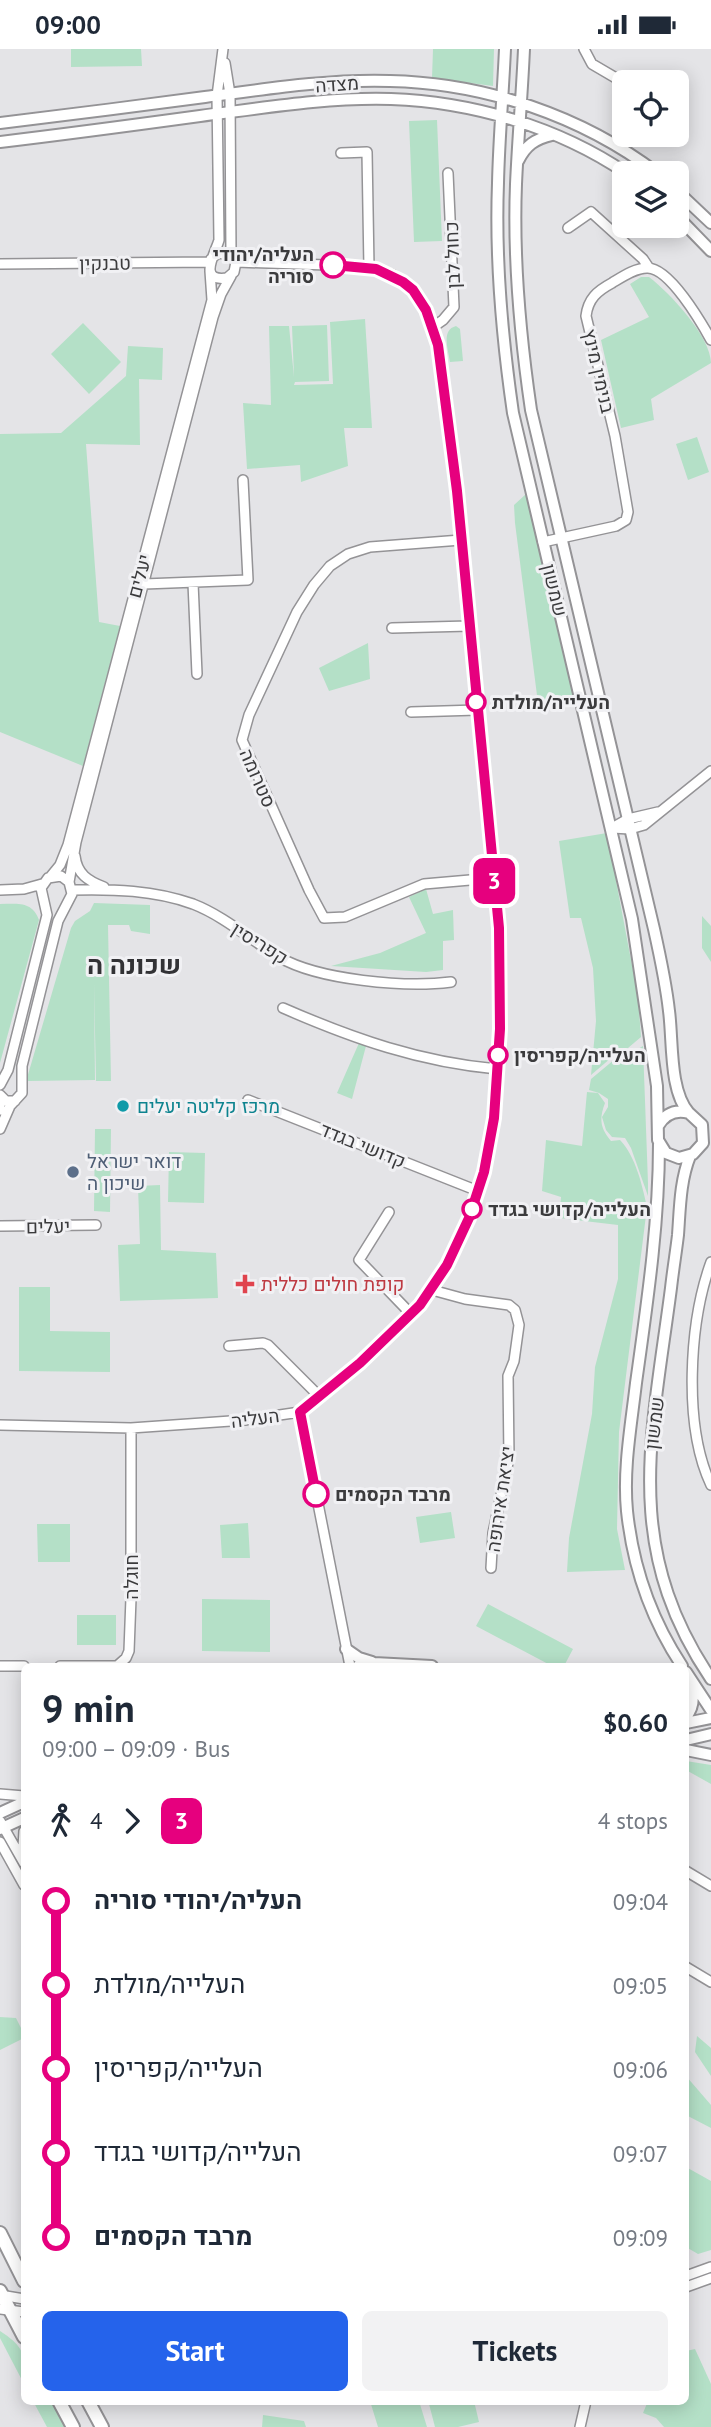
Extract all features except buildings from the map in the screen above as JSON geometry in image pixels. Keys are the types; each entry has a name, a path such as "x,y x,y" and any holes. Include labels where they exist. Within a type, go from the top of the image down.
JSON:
{"highway":[{"path":"0,2234 21,2275"},
{"path":"3,2300 21,2332"},
{"path":"61,2405 73,2427"},
{"path":"90,2405 102,2427"}],"main road":[{"name":"שמשון","path":"505,49 498,218 502,330 517,432 612,828 642,976 657,1086 659,1126"},
{"name":"שמשון","path":"523,49 517,164 517,264 521,339 537,438 663,971 680,1101 689,1113"},
{"name":"מצדה","path":"0,123 230,94 323,84 389,81 445,85 521,104 593,132 640,161"},
{"name":"מצדה","path":"0,142 324,102 389,99 443,103 501,117 585,149 612,165"},
{"path":"517,164 530,144 539,138 552,135"},
{"path":"689,202 711,223"},
{"path":"689,228 711,251"},
{"path":"671,1113 689,1113 700,1122 704,1136 694,1153 672,1157 659,1144 659,1126 671,1113"},
{"name":"שמשון","path":"659,1144 656,1232 627,1457 627,1509 638,1573 649,1605 680,1663"},
{"name":"שמשון","path":"694,1153 683,1176 649,1458 649,1507 665,1590 675,1618 709,1675"},
{"path":"346,1649 359,1658 374,1663"},
{"name":"שמשון","path":"689,1677 711,1710"},
{"path":"689,1686 693,1700 689,1712"},
{"path":"689,1722 711,1718"},
{"path":"689,1739 711,1734"},
{"path":"689,1751 711,1755"},
{"path":"0,1813 21,1803"},
{"path":"1,1826 21,1819"}],"street":[{"path":"584,49 592,64 612,76"},
{"path":"223,51 230,94 234,272 231,276 218,278 210,264 218,253 233,259"},
{"name":"יעלים","path":"51,876 60,865 68,845 212,300 210,264 219,240 217,96 223,51"},
{"path":"341,153 367,152 369,268"},
{"name":"כחול לבן","path":"433,327 454,307 448,173"},
{"path":"568,228 591,212 643,259 649,268 662,274 679,292 711,340"},
{"name":"העליה","path":"0,1425 131,1428 245,1420 300,1412 360,1363 432,1290 459,1240 478,1191 494,1118 501,973 461,540 442,365 433,327 413,290 393,275 369,268 233,259"},
{"name":"טבנקין","path":"0,264 210,264"},
{"name":"בנימין מינץ","path":"543,542 617,526 626,520 628,512 615,436 586,316 588,304 605,287 630,273 644,267 649,268"},
{"name":"יעלים","path":"70,886 75,850 213,317 220,294 231,276"},
{"name":"יעלים","path":"144,584 248,580 243,479"},
{"name":"סטרומה","path":"461,540 370,547 348,554 330,566 314,585 297,613 249,715 242,740 297,865 324,918 345,917 424,884 493,879"},
{"path":"193,583 197,674"},
{"path":"392,628 469,626"},
{"path":"411,712 477,710"},
{"path":"612,828 629,824 645,825 711,771"},
{"path":"75,850 76,866 81,874 94,884 108,889"},
{"path":"0,890 42,884 51,876 61,876 70,886 71,898 65,904 58,921 22,1066 22,1093 7,1112 0,1129"},
{"path":"2,1082 8,1070 47,915 42,898 42,884"},
{"name":"קפריסין","path":"70,886 165,896 193,905 212,913 281,958 326,975 408,983 451,982"},
{"path":"11,890 42,898 56,907 65,904"},
{"path":"283,1008 329,1028 408,1054 454,1065 497,1069"},
{"path":"2,1082 14,1078 21,1084"},
{"path":"0,1095 6,1101 15,1101"},
{"path":"0,1095 0,1109"},
{"name":"קדושי בגדד","path":"248,1100 478,1191"},
{"path":"700,1122 711,1131"},
{"path":"694,1153 711,1144"},
{"path":"389,1212 359,1260 411,1314"},
{"name":"יעלים","path":"0,1226 96,1225"},
{"path":"711,1262 698,1304 692,1357 698,1434 702,1459 711,1485"},
{"name":"יציאת אירופה","path":"432,1290 465,1299 509,1305 519,1317 514,1361 508,1376 509,1458 493,1533 491,1568"},
{"path":"229,1346 263,1343 268,1345 320,1397"},
{"path":"300,1412 349,1663"},
{"name":"חוגלה","path":"120,1663 129,1651 131,1428"},
{"path":"0,1666 21,1666"},
{"path":"0,1794 21,1796"},
{"path":"1,1826 21,1856"},
{"path":"0,1842 21,1880"},
{"path":"689,1873 711,1887"},
{"path":"689,1970 711,1982"},
{"path":"689,2275 711,2267"},
{"path":"689,2286 711,2278"},
{"path":"3,2300 21,2299"},
{"path":"3,2300 21,2310"},
{"path":"580,2427 585,2405"}],"green space":[{"path":"71,49 141,49 142,66 71,67"},
{"path":"433,49 494,49 493,86 432,78"},
{"path":"437,120 442,241 414,242 409,121"},
{"path":"641,277 649,277 658,284 688,316 704,341 711,363 651,399 654,420 621,428 601,340 649,317 630,284"},
{"path":"365,319 372,428 344,428 348,466 301,482 300,465 247,469 243,403 271,405 269,326 289,326 294,377 292,326 327,325 329,381 295,382 294,385 333,384 330,322"},
{"path":"83,323 121,362 89,394 51,354"},
{"path":"456,326 460,329 463,361 450,362 447,336 448,331"},
{"path":"128,346 163,348 162,380 139,379 140,445 86,444 99,622 120,626 83,766 0,732 0,434 61,433 126,376"},
{"path":"697,437 709,472 688,480 676,444"},
{"path":"526,494 576,702 539,711 515,523 514,505"},
{"path":"368,643 370,679 329,691 319,668"},
{"path":"607,833 638,997 641,1037 591,1075 596,1021 593,968 581,918 570,918 559,841"},
{"path":"426,889 433,914 453,910 454,940 443,941 443,970 426,972 331,966 380,953 426,933 409,897"},
{"path":"94,903 150,905 150,934 131,931 129,925 108,925 111,1081 96,1081 94,983 95,1080 28,1081 71,928 75,921 90,911"},
{"path":"0,904 28,907 39,920 0,1063"},
{"path":"702,916 711,926 711,962 702,948"},
{"path":"359,1043 366,1046 352,1099 337,1093"},
{"path":"643,1046 648,1196 625,1138 612,1137 606,1130 602,1117 608,1107 608,1099 589,1090 591,1079 621,1054 628,1055"},
{"path":"587,1092 598,1093 605,1103 601,1119 605,1132 611,1141 620,1140 626,1147 638,1172 647,1207 619,1432 617,1529 625,1570 567,1572 569,1538 592,1414 595,1367 618,1279 618,1225 559,1218 561,1197 542,1191 546,1140 582,1146"},
{"path":"95,1129 111,1129 110,1212 94,1211"},
{"path":"169,1152 205,1153 204,1203 168,1202"},
{"path":"160,1185 161,1250 216,1253 218,1298 120,1301 118,1245 140,1244 138,1186"},
{"path":"19,1287 50,1287 50,1331 110,1332 110,1372 19,1371"},
{"path":"451,1512 455,1538 420,1543 416,1517"},
{"path":"248,1523 250,1558 222,1558 220,1525"},
{"path":"37,1524 70,1524 70,1562 38,1562"},
{"path":"202,1599 270,1600 270,1652 202,1651"},
{"path":"488,1604 573,1649 566,1663 546,1663 476,1626"},
{"path":"77,1615 116,1615 116,1645 77,1645"},
{"path":"689,1761 711,1765 711,1784 689,1772"},
{"path":"0,2017 16,2018 21,2028 21,2040 0,2050"},
{"path":"697,2036 711,2048 711,2076 695,2052"},
{"path":"689,2079 711,2105 711,2128 689,2117"},
{"path":"689,2169 711,2181 711,2250 698,2254 689,2249"},
{"path":"0,2331 15,2342 21,2351 21,2378 0,2338"},
{"path":"695,2349 711,2384 711,2427 664,2427 656,2418 643,2413 646,2405 689,2405 689,2350"},
{"path":"35,2405 53,2405 65,2427 47,2427"},
{"path":"371,2405 420,2405 427,2427 378,2427"},
{"path":"429,2405 475,2405 479,2422 458,2427 435,2427"},
{"path":"263,2415 304,2421 306,2427 262,2427"}],"bus line":[{"name":"3","path":"316,1494 300,1412 360,1363 420,1305 447,1265 469,1218 484,1172 494,1118 501,973 457,491 438,345 420,299 403,282 376,269 333,265"}],"place":[{"name":"העליה/יהודי סוריה","path":"333,265"},
{"name":"העלייה/מולדת","path":"476,702"},
{"name":"העלייה/קפריסין","path":"498,1055"},
{"name":"מרכז קליטה יעלים","path":"123,1106"},
{"name":"דואר ישראל שיכון ה","path":"73,1172"},
{"name":"העלייה/קדושי בגדד","path":"472,1209"},
{"name":"קופת חולים כללית","path":"245,1284"},
{"name":"מרבד הקסמים","path":"316,1494"}],"district":[{"name":"שכונה ה","path":"134,965"}]}
